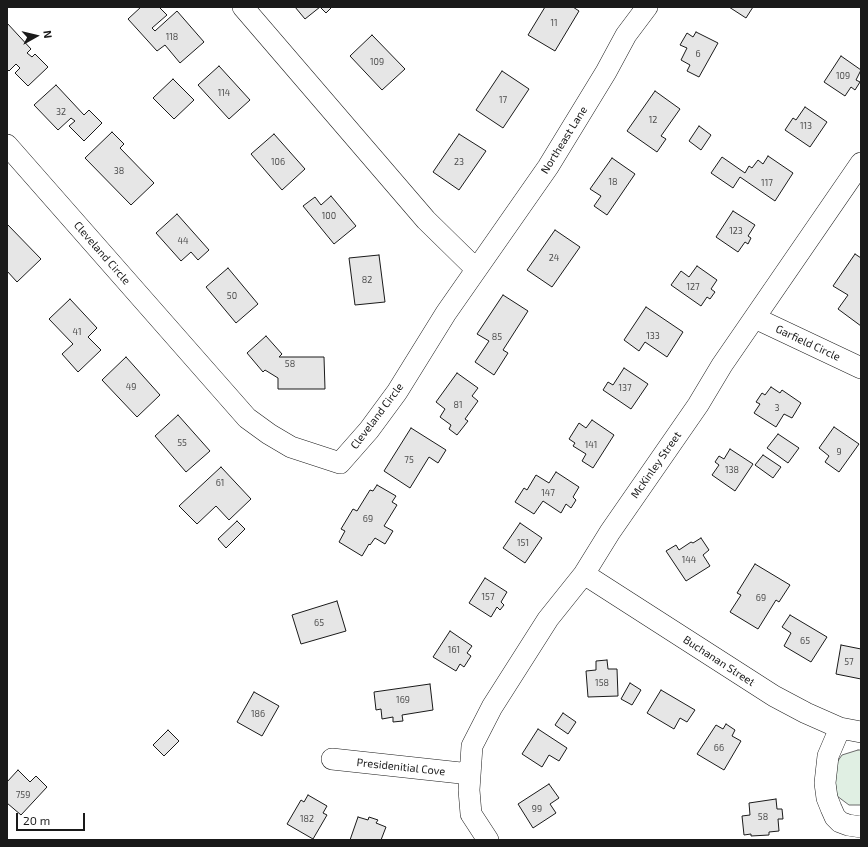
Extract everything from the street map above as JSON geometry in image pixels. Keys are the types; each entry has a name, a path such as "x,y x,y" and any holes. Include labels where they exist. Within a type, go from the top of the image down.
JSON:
{"street":[{"path":"243,7 426,220 476,269"},
{"name":"Northeast Lane","path":"476,269 548,167 606,72 626,35 647,7"},
{"name":"Cleveland Circle","path":"7,145 247,418 268,434 291,447 340,463 369,430 397,392 446,313 476,269"},
{"name":"McKinley Street","path":"488,840 471,814 469,790 472,746 492,707 548,619 584,574 610,532 698,405 722,365 861,163"},
{"name":"Garfield Circle","path":"755,318 861,368"},
{"name":"Buchanan Street","path":"584,574 774,696 806,713 840,728 861,732"},
{"path":"840,728 828,756 825,783 827,798 831,808 840,822 861,827"},
{"name":"Presidenitial Cove","path":"332,759 470,774"}],"green space":[{"path":"861,750 861,805 849,805 837,796 833,768 842,755"}],"building":[{"path":"141,7 159,7 167,15 152,28 155,31 177,11 204,42 180,63 165,45 157,51 128,19"},
{"path":"295,7 320,7 305,19"},
{"path":"320,7 330,7 331,8 326,13"},
{"path":"545,7 573,7 579,11 555,51 528,35"},
{"path":"729,7 753,7 746,18"},
{"path":"7,23 31,49 27,53 32,57 35,54 48,67 28,86 15,73 20,68 16,64 9,71 7,69"},
{"path":"696,32 718,43 699,77 687,71 690,65 681,60 687,48 680,45 687,33 693,37"},
{"path":"372,35 405,69 382,90 350,56"},
{"path":"841,56 861,70 856,80 860,82 855,90 851,87 845,96 824,82"},
{"path":"219,66 250,100 229,119 198,85"},
{"path":"502,71 529,89 503,128 476,110"},
{"path":"173,79 194,100 174,119 153,98"},
{"path":"56,85 84,115 89,110 102,123 84,141 69,126 75,121 71,118 58,130 34,105"},
{"path":"655,91 680,109 661,136 666,139 657,152 627,131"},
{"path":"805,107 827,122 810,147 785,130 793,118 796,120"},
{"path":"699,126 711,135 701,150 689,141"},
{"path":"112,132 124,144 120,148 154,183 131,205 85,158"},
{"path":"274,134 305,169 282,190 251,154"},
{"path":"459,134 486,151 459,190 433,172"},
{"path":"768,156 793,173 775,201 740,177 733,188 711,173 722,157 745,173 749,166 752,168 758,160 763,164"},
{"path":"612,158 635,174 607,215 594,206 601,196 590,189"},
{"path":"331,196 356,226 334,244 303,206 315,197 321,205"},
{"path":"733,211 755,225 748,236 751,238 748,244 745,242 738,252 716,237"},
{"path":"177,214 209,250 198,260 191,252 181,261 156,233"},
{"path":"7,224 41,259 17,282 7,271"},
{"path":"555,230 580,247 552,287 527,270"},
{"path":"855,254 861,258 861,326 838,309 848,295 833,286"},
{"path":"379,255 385,302 355,305 349,258"},
{"path":"697,266 717,280 711,289 715,292 710,299 707,297 701,306 671,285 681,271 689,277"},
{"path":"228,268 258,304 236,323 206,287"},
{"path":"503,295 528,311 503,350 508,353 494,375 475,362 489,341 477,334"},
{"path":"70,299 97,328 88,337 101,350 78,372 62,354 73,344 49,319"},
{"path":"646,307 683,332 667,357 645,342 639,351 624,340"},
{"path":"266,336 282,354 279,357 324,357 325,389 278,389 278,378 265,370 263,372 247,353"},
{"path":"126,357 160,395 137,417 102,380"},
{"path":"624,368 648,384 631,409 603,390 608,382 613,385"},
{"path":"457,373 478,388 472,396 478,401 465,419 468,421 457,435 449,429 451,425 440,417 445,409 436,402"},
{"path":"771,387 780,393 782,390 801,403 792,418 784,414 776,427 754,413 760,404 756,402 762,393 765,395"},
{"path":"178,415 210,451 186,472 155,436"},
{"path":"592,420 614,435 593,468 582,461 586,454 573,446 575,443 569,439 579,423 586,428"},
{"path":"834,427 859,444 839,472 825,462 829,456 819,448"},
{"path":"411,428 446,450 438,463 429,457 410,488 384,471"},
{"path":"778,434 799,448 788,463 767,448"},
{"path":"730,449 753,464 735,491 712,475 719,465 715,462 719,456 724,459"},
{"path":"763,455 781,467 773,478 755,465"},
{"path":"221,467 251,499 229,520 216,506 197,524 179,506"},
{"path":"556,472 579,487 573,497 576,500 571,508 566,504 561,513 543,501 534,514 515,502 524,488 527,490 536,475 549,483"},
{"path":"377,485 396,496 392,502 397,505 384,526 393,531 385,544 375,538 370,545 369,544 362,556 339,542 345,531 341,529 353,509 357,511 370,490 373,491"},
{"path":"237,521 245,529 226,548 218,539"},
{"path":"520,523 542,538 525,563 503,548"},
{"path":"701,538 709,550 703,555 710,566 686,581 666,551 676,545 679,550 691,542 693,543"},
{"path":"755,564 790,585 779,602 776,600 758,629 730,612 741,595 737,593"},
{"path":"485,578 507,592 501,602 504,605 500,610 497,607 491,617 469,603"},
{"path":"337,601 346,631 301,644 292,615"},
{"path":"790,615 827,637 811,662 784,646 791,633 782,627"},
{"path":"450,631 472,646 467,653 471,656 464,667 460,664 456,671 433,657"},
{"path":"841,645 861,649 861,679 836,674"},
{"path":"607,660 608,669 617,669 618,696 588,697 586,671 596,670 596,661"},
{"path":"630,683 641,690 632,705 621,699"},
{"path":"430,684 433,710 402,715 403,721 393,722 393,717 382,719 381,709 376,710 374,692"},
{"path":"661,690 695,710 687,722 680,718 674,729 647,713"},
{"path":"254,692 279,706 262,736 237,722"},
{"path":"563,713 576,722 568,734 555,725"},
{"path":"726,724 735,730 732,736 741,741 724,770 697,754 716,725 723,729"},
{"path":"538,729 567,748 559,761 549,755 542,767 522,754"},
{"path":"168,730 179,741 164,756 153,745"},
{"path":"18,770 30,782 36,776 47,787 21,815 7,803 7,782"},
{"path":"549,784 559,798 550,804 556,813 533,828 518,804"},
{"path":"308,795 327,806 323,813 327,815 313,839 287,824 301,800 304,802"},
{"path":"776,799 777,809 782,809 783,819 778,819 779,831 769,832 769,835 744,835 742,816 750,815 749,803"},
{"path":"358,817 368,820 369,817 378,820 376,823 386,827 381,840 350,840"}]}
